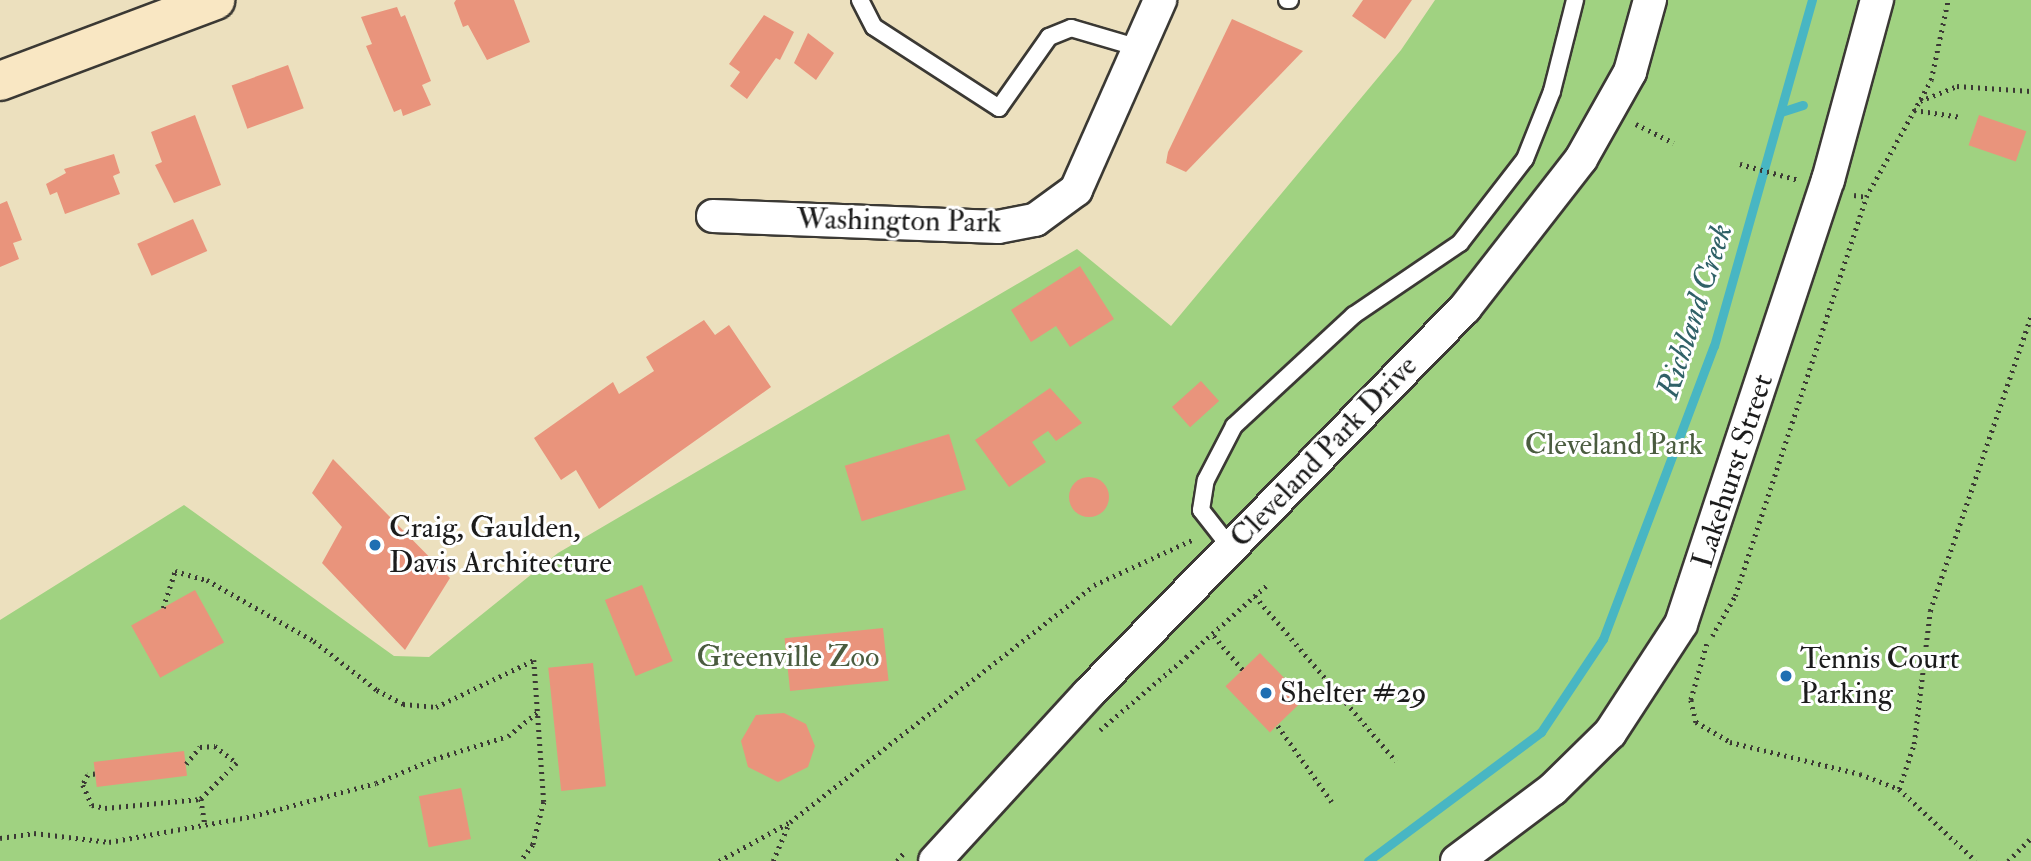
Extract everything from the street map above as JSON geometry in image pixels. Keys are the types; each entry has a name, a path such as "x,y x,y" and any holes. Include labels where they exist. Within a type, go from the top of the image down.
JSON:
{"street":[{"path":"0,81 215,0"},
{"name":"Washington Park","path":"713,216 998,227 1035,220 1076,190 1160,0"},
{"name":"Cleveland Park Drive","path":"934,861 1088,694 1200,583 1230,548 1465,308 1539,218 1581,159 1630,72 1650,0"},
{"name":"Lakehurst Street","path":"1457,861 1553,789 1610,733 1681,624 1828,180 1877,0"}],"lane":[{"path":"860,0 874,27 999,108 1049,37 1071,28 1139,48"},
{"path":"1230,548 1201,510 1206,480 1234,426 1354,315 1460,243 1525,159 1552,90 1575,0"}],"path":[{"path":"1948,0 1931,79 1866,197 1735,596 1707,645 1691,700 1696,722 1730,742 1860,774 1899,789 1976,861"},
{"path":"1919,102 1957,86 2031,91"},
{"path":"2019,90 2031,97"},
{"path":"1914,110 1961,117"},
{"path":"1644,130 1674,144"},
{"path":"1740,164 1806,182"},
{"path":"1840,193 1866,197"},
{"path":"1899,789 1914,744 1930,611 2031,316"},
{"path":"719,861 790,822 1094,585 1197,537"},
{"path":"163,608 175,572 207,580 314,641 377,690 403,704 436,707 534,660 541,710 544,802 533,845 521,861"},
{"path":"1094,735 1214,636 1267,585"},
{"path":"1255,596 1396,761"},
{"path":"1214,636 1243,670"},
{"path":"0,838 34,833 109,842 253,816 376,783 434,759 508,736 541,710"},
{"path":"1278,726 1332,802"},
{"path":"95,774 88,775 83,785 92,805 105,808 201,799 237,763 215,746 200,747 186,764"},
{"path":"201,799 205,823"},
{"path":"773,861 790,822"},
{"path":"2007,861 2031,838"}],"green space":[{"name":"Cleveland Park","path":"1435,0 2031,0 2031,861 0,861 0,620 184,505 394,656 429,657 558,553 1077,249 1171,326 1401,50"}],"building":[{"path":"456,0 514,0 530,42 487,60 468,25 463,27 454,3"},
{"path":"1363,0 1412,0 1385,39 1352,16"},
{"path":"397,7 401,17 405,15 431,81 422,85 431,105 403,116 401,109 394,112 366,46 372,44 361,17"},
{"path":"764,15 794,32 780,60 776,58 747,99 730,86 740,72 729,64"},
{"path":"1232,19 1303,51 1186,172 1166,163 1168,152"},
{"path":"808,33 834,53 816,80 794,63"},
{"path":"288,65 304,108 247,129 232,86"},
{"path":"195,115 221,185 174,203 155,165 162,162 151,132"},
{"path":"1979,115 2026,131 2016,162 1969,145"},
{"path":"114,154 120,173 113,176 120,194 65,214 57,192 50,195 46,184 66,173 64,169"},
{"path":"7,201 22,240 13,243 19,259 0,267 0,204"},
{"path":"193,219 207,251 152,276 137,244"},
{"path":"1080,266 1114,319 1070,347 1056,326 1031,342 1011,310"},
{"path":"704,320 715,335 729,325 771,387 599,509 576,470 561,480 534,438 613,382 619,394 654,371 646,357"},
{"path":"1201,381 1219,401 1190,427 1172,407"},
{"path":"1050,388 1082,423 1056,441 1048,431 1032,442 1046,462 1009,487 975,440"},
{"path":"949,434 966,489 862,521 845,466"},
{"name":"Craig, Gaulden, Davis Architecture","path":"333,459 450,578 405,650 322,563 342,527 312,493"},
{"path":"1089,477 1103,483 1109,497 1103,511 1089,517 1075,511 1069,497 1075,483"},
{"path":"642,585 673,661 636,676 605,600"},
{"path":"195,590 224,642 160,678 131,625"},
{"path":"883,628 889,681 790,691 785,638"},
{"name":"Shelter #29","path":"1260,653 1304,699 1270,732 1225,686"},
{"path":"593,663 606,786 561,791 548,668"},
{"path":"784,713 806,724 815,746 808,767 778,782 748,767 741,741 756,715"},
{"path":"184,751 187,776 97,787 94,762"},
{"path":"461,788 471,839 429,847 419,796"}],"waterway":[{"name":"Richland Creek","path":"1368,861 1541,732 1603,639 1714,346 1812,0"},
{"path":"1781,112 1803,105"}],"place":[{"name":"Craig, Gaulden, Davis Architecture","path":"375,545"},
{"name":"Tennis Court Parking","path":"1786,676"},
{"name":"Shelter #29","path":"1266,693"}],"park label":[{"name":"Greenville Zoo","path":"788,657"}]}
